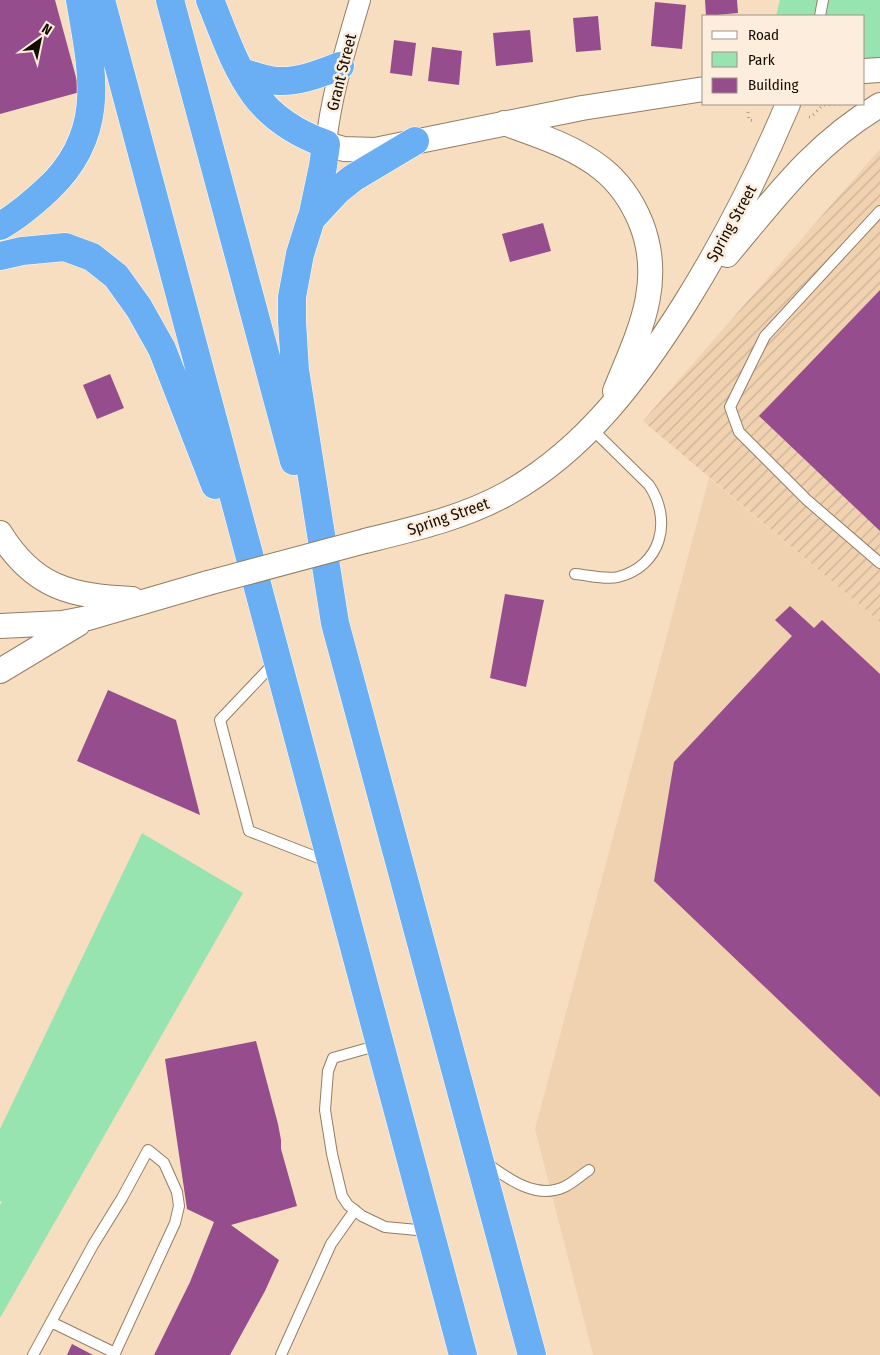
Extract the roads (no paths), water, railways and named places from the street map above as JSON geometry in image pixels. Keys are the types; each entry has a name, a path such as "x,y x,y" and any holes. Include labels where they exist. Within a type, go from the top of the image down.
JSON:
{"highway":[{"path":"0,226 26,209 56,182 77,154 84,137 91,104 91,70 80,0"},
{"path":"101,0 462,1355"},
{"path":"170,0 331,600"},
{"path":"210,0 231,52 258,100 282,123 326,144 312,219 296,274 292,297 292,337 295,370 331,600 335,623 532,1354"},
{"path":"241,72 278,81 294,80 316,75 340,66"},
{"path":"312,219 338,190 369,168 414,141"},
{"path":"0,203 23,197 56,182"},
{"path":"0,256 65,247 92,257 116,276 139,308 162,349 266,617"},
{"path":"0,277 41,249"}],"street":[{"name":"Grant Street","path":"326,144 340,66 360,0"},
{"path":"865,71 880,70"},
{"path":"326,144 344,149 375,150 504,123 629,100 702,89"},
{"path":"682,308 808,161 851,124 880,105"},
{"name":"Spring Street","path":"0,626 62,623 88,618 146,599 420,528 464,514 508,493 546,468 599,421 643,367 716,254 757,176 796,110"},
{"path":"504,123 565,147 601,168 629,198 644,231 649,248 651,267 642,324 599,421"},
{"path":"0,533 16,556 35,575 47,582 74,592 91,595 146,599"},
{"path":"0,671 88,618"}],"lane":[{"path":"820,15 823,0"},
{"path":"880,211 765,336 730,406 739,432 807,500 880,563"},
{"path":"575,574 615,578 629,573 643,564 661,538 661,517 656,496 599,421"},
{"path":"277,659 220,720 249,831 332,864"},
{"path":"380,1045 334,1058 328,1071 325,1110 332,1154 342,1196 362,1216 385,1227 429,1231"},
{"path":"33,1355 51,1322 93,1245 122,1198 148,1150 164,1163 178,1192 179,1206 175,1223 115,1353 51,1322"},
{"path":"479,1157 506,1178 529,1188 546,1190 563,1188 589,1170"},
{"path":"281,1355 331,1244 355,1210"}]}
